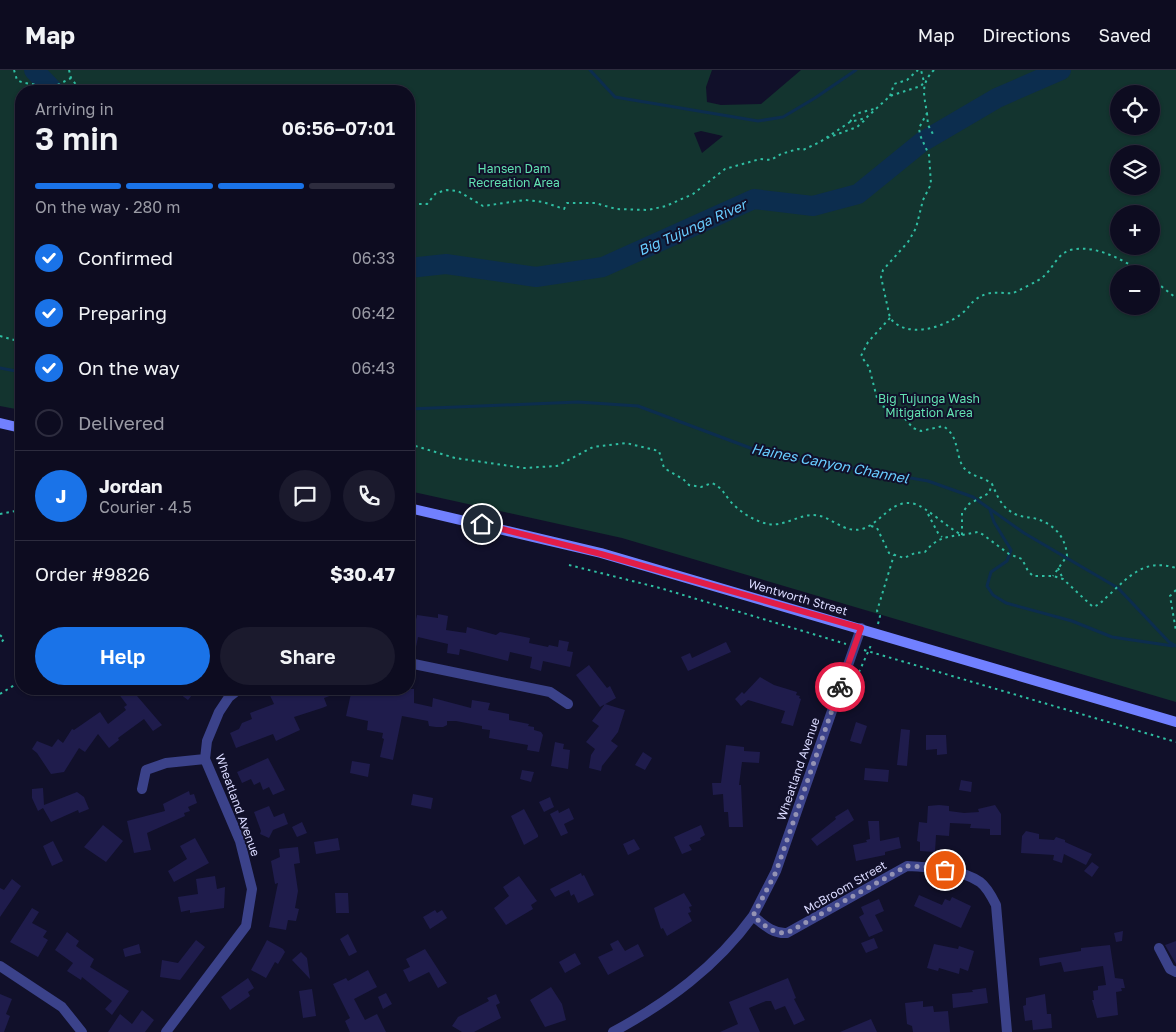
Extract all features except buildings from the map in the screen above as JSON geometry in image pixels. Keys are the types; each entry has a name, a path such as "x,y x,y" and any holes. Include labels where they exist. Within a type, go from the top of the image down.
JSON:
{"main road":[{"path":"0,423 15,427"},
{"name":"Wentworth Street","path":"415,509 601,554 861,628 1176,722"}],"street":[{"name":"Wheatland Avenue","path":"753,916 776,872 861,628"},
{"path":"415,664 542,689 568,704"},
{"name":"Wheatland Avenue","path":"166,1032 246,926 252,889 240,841 205,759 207,741 219,712 232,695"},
{"path":"142,789 146,770 166,763 205,759"},
{"name":"McBroom Street","path":"753,916 771,930 780,934 787,933 907,866 928,867 962,874 980,882 990,893 996,905 1007,1032"},
{"path":"613,1032 678,993 736,940 753,916"},
{"path":"1159,948 1170,969 1176,972"},
{"path":"0,966 62,1007 82,1032"}],"path":[{"path":"14,70 17,80 22,83 37,85"},
{"path":"69,70 71,78 76,85"},
{"path":"890,96 894,84 907,80 920,70 924,82 923,98 928,113 928,125 934,136"},
{"path":"824,139 857,127 890,96 917,88 934,70"},
{"path":"57,85 71,78"},
{"path":"850,122 855,114 877,108"},
{"path":"928,113 919,128 920,136 929,155 931,184 923,200 916,228 908,242 883,270 881,277 890,318 894,324 912,329 929,329 961,314 975,299 996,292 1012,293 1043,278 1053,263 1069,250 1098,251 1127,265"},
{"path":"415,203 427,204 436,194 446,190 458,192 483,206 525,200 543,202 564,209 567,203 595,203 616,210 648,210 666,206 693,194 725,168 760,159 771,160 798,149 803,150 850,122 866,118"},
{"path":"1160,285 1176,298"},
{"path":"890,318 868,342 861,356 862,361 869,367 877,398 882,406 901,414 913,428 929,431 943,426 949,430 958,445 962,464 975,477 992,484 999,501 1006,508 1021,517 1044,521 1059,533 1067,556 1053,576"},
{"path":"0,336 15,340"},
{"path":"415,446 462,460 510,467 543,468 564,464 589,448 631,444 659,450 664,468 684,479 689,485 701,487 712,483 719,486 731,501 752,518 770,525 812,515 824,517 849,530 871,526 877,528 889,553 904,558 915,553 925,552 942,537 982,534 1009,554 1022,559 1033,576 1053,576 1063,579"},
{"path":"962,535 962,514 968,504 989,494 992,484"},
{"path":"871,526 885,512 901,503 916,504 962,535"},
{"path":"0,514 15,511"},
{"path":"927,512 942,537"},
{"path":"878,611 894,555"},
{"path":"1058,568 1063,579 1093,607 1101,604 1107,596 1138,570 1146,566 1164,564 1176,568"},
{"path":"569,565 660,588 1176,742"},
{"path":"1176,590 1170,596 1176,630"},
{"path":"0,635 4,640 0,644"},
{"path":"0,694 15,685"}],"green space":[{"name":"Big Tujunga Wash Mitigation Area","path":"0,70 712,70 706,87 707,102 721,105 761,104 801,70 1176,70 1176,702 622,538 415,492 415,85 15,85 15,409 0,406","holes":["701,131 723,136 702,153 694,133"]}],"waterway":[{"name":"Big Tujunga River","path":"34,70 48,85"},
{"path":"590,70 615,97 758,121 783,117 856,70"},
{"name":"Big Tujunga River","path":"415,267 446,264 536,277 603,267 754,199 813,206 858,194 922,142 997,98 1061,70"},
{"name":"Haines Canyon Channel","path":"0,368 15,371"},
{"name":"Haines Canyon Channel","path":"415,409 578,402 638,406 761,452 928,481 973,497 1024,533 1118,588 1169,642 1176,646"},
{"path":"990,510 994,522 1011,550 1007,561 991,572 987,586 993,595 1006,603 1072,621 1112,637 1173,646"}],"way so far":[{"path":"840,687 776,872 753,916 771,930 780,934 787,933 907,866 945,870"}],"route":[{"path":"482,524 601,554 861,628 840,687"}],"park label":[{"name":"Hansen Dam Recreation Area","path":"514,175"}]}
